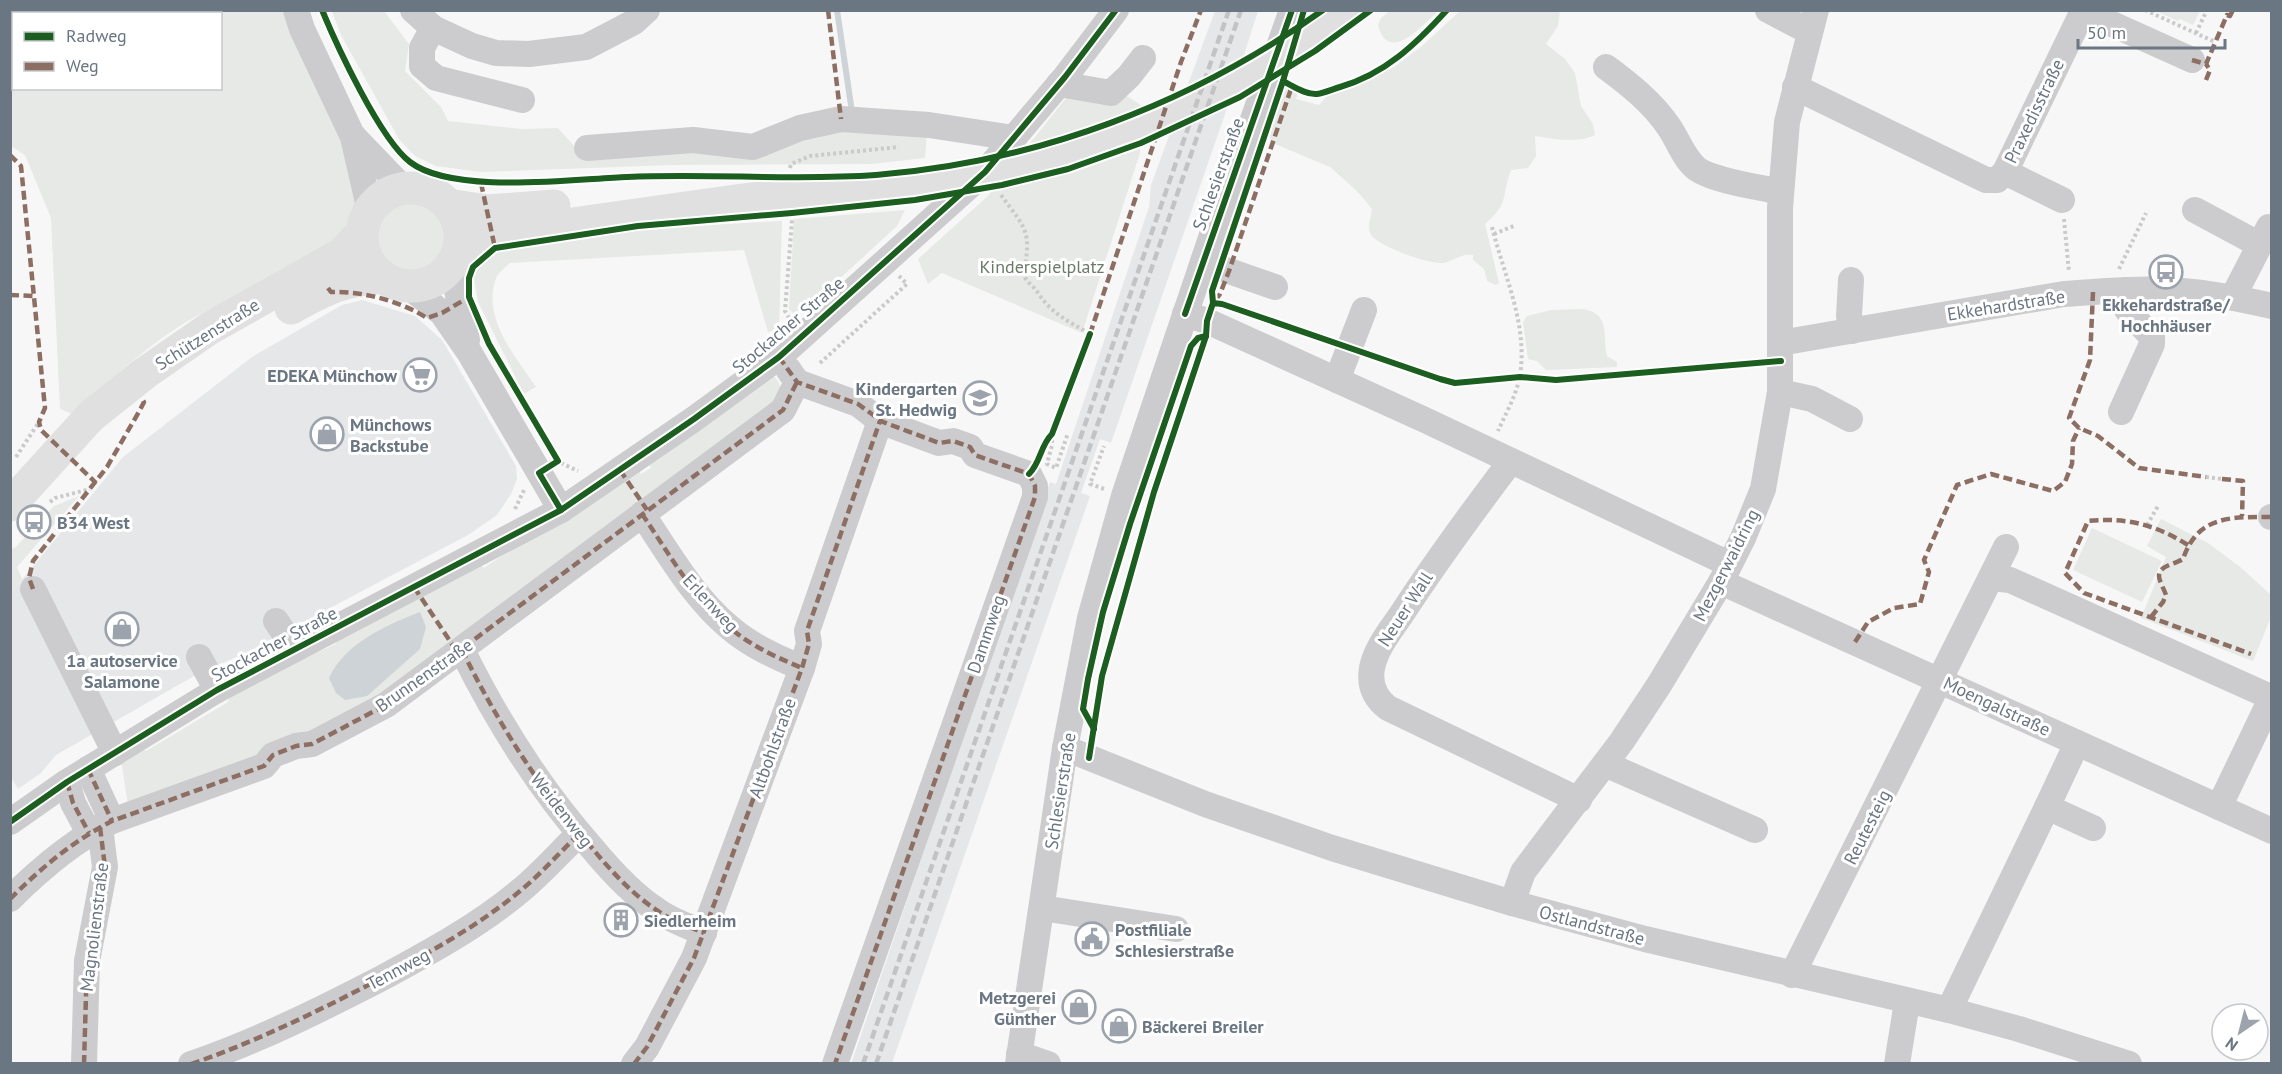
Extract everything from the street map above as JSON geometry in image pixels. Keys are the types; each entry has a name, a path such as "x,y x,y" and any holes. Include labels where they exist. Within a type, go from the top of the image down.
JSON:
{"main road":[{"path":"455,258 460,235 457,219 448,205 436,195 420,189 404,189 391,193 379,200 366,222 367,258 396,282 425,285 440,277 455,258 475,239 494,235 789,195 877,189 996,171 1060,155 1181,109 1234,83 1304,40 1345,10"},
{"path":"448,205 487,210 532,208 681,192 789,195"},
{"name":"Schützenstraße","path":"10,505 63,450 91,416 145,373 210,327 342,254 366,222"},
{"name":"Schützenstraße","path":"63,450 223,345 328,288 357,279 396,282"}],"street":[{"path":"296,10 302,29 353,137 366,222"},
{"path":"413,10 433,28 472,46 496,53 529,54 586,48 634,22 646,10"},
{"name":"Schlesierstraße","path":"1018,1059 1065,748 1089,618 1124,496 1185,314 1292,10"},
{"name":"Mezgerwaidring","path":"1512,903 1523,872 1579,800 1659,685 1725,573 1743,538 1763,489 1780,392 1781,192 1787,122 1813,21 1768,10"},
{"name":"Praxedisstraße","path":"1795,87 1986,180 1997,180 2005,172 2083,11 2192,60"},
{"name":"Stockacher Straße","path":"10,822 217,690 295,650 384,595 561,510 694,419 779,357 985,172 1059,84 1113,12"},
{"path":"433,28 422,48 422,66 436,78 522,100"},
{"path":"1059,84 1111,93 1130,76 1143,58"},
{"path":"1606,67 1658,112 1688,159 1697,168 1709,175 1781,192"},
{"path":"587,148 693,140 753,147 800,128 841,119 929,125 1014,138"},
{"path":"353,137 404,189"},
{"path":"2005,172 2062,200"},
{"path":"2195,210 2266,237 2233,297"},
{"path":"455,258 469,352"},
{"path":"1203,262 1275,287"},
{"path":"1851,280 1849,316 1852,331"},
{"path":"396,282 442,313 469,352 561,510"},
{"path":"2117,290 2127,310 2152,337 2152,344 2121,412"},
{"name":"Ekkehardstraße","path":"1780,343 2071,293 2167,290 2233,297 2271,306"},
{"path":"1337,380 1364,310"},
{"path":"1185,314 1337,380 1500,456 1725,573"},
{"path":"779,357 797,382 858,404 880,421 939,442 953,441 970,447 975,455 1029,474"},
{"name":"Brunnenstraße","path":"10,899 38,871 102,823 264,766 273,755 296,746 312,744 386,705 783,410 797,382"},
{"path":"1780,392 1812,399 1850,419"},
{"name":"Altbohlstraße","path":"634,1064 647,1047 669,1008 704,933 802,668 809,644 807,631 880,421"},
{"name":"Neuer Wall","path":"1500,456 1443,551 1382,644 1372,666 1372,685 1376,697 1388,708 1579,800"},
{"name":"Dammweg","path":"835,1064 1035,497 1035,486 1029,474"},
{"name":"Erlenweg","path":"642,514 703,600 729,627 771,656 802,668"},
{"name":"Reutesteig","path":"1792,975 2006,547"},
{"name":"Moengalstraße","path":"1725,573 1941,680 2271,831"},
{"path":"1992,578 2010,580 2264,694 2271,701 2219,807"},
{"path":"33,589 116,753"},
{"path":"276,621 295,650"},
{"name":"Weidenweg","path":"462,650 490,707 518,751 579,834 611,871 658,911 704,933"},
{"path":"199,657 217,690"},
{"path":"1949,1010 2077,743"},
{"name":"Ostlandstraße","path":"1065,748 1205,804 1332,848 1512,903 1792,975 1949,1010 2019,1029 2129,1064"},
{"path":"1605,764 1755,830"},
{"path":"83,777 73,803 102,823"},
{"name":"Magnolienstraße","path":"83,777 107,785 112,802 102,823 105,867 87,961 84,1064"},
{"path":"2046,807 2093,828"},
{"name":"Tennweg","path":"191,1064 239,1047 293,1022 424,955 480,921 521,890 579,834"},
{"path":"1042,908 1176,929"},
{"path":"1897,1064 1907,1002"},
{"path":"1018,1059 1048,1064"}],"path":[{"path":"2145,10 2215,42"},
{"path":"2196,33 2207,10"},
{"path":"801,337 785,311 791,164 801,158 910,146"},
{"path":"985,172 1028,236 1024,275 1026,280 1057,315 1090,334 1085,345"},
{"path":"2062,200 2071,293"},
{"path":"2117,290 2146,213"},
{"path":"1494,234 1516,225"},
{"path":"1492,227 1519,323 1522,349 1520,377 1508,410 1500,456"},
{"path":"820,363 907,284 886,260"},
{"path":"1509,378 1531,378"},
{"path":"12,463 39,422"},
{"path":"1056,423 1047,464 1056,468 1068,433"},
{"path":"1029,474 1036,467 1044,441 1052,434"},
{"path":"1097,465 1104,446"},
{"path":"2206,477 2222,479"},
{"path":"52,500 90,489"},
{"path":"2147,525 2158,506"}],"shaded area":[{"path":"1215,11 1258,11 1223,120 1111,443 1100,439 1081,493 1090,496 892,1063 851,1064 1050,482 1056,484 1149,207 1151,185"},
{"path":"362,300 415,316 442,340 516,466 517,479 511,494 497,515 468,535 245,653 194,676 56,755 41,773 18,789 11,777 11,593 123,457 252,357 342,305"},
{"path":"420,612 426,627 420,649 367,696 345,700 336,693 329,678 345,655 367,637"}],"green space":[{"path":"1560,10 1558,26 1546,44 1565,59 1575,73 1581,106 1593,124 1595,135 1573,140 1535,136 1536,156 1528,168 1511,170 1502,205 1485,224 1499,283 1496,285 1487,281 1484,269 1473,260 1473,255 1464,255 1446,262 1435,263 1405,254 1377,240 1369,230 1372,209 1358,192 1330,167 1275,144 1262,128 1268,89 1286,79 1299,90 1296,99 1319,105 1327,96 1353,88 1394,67 1422,46 1460,11"},
{"path":"286,11 348,157 360,205 348,233 177,328 141,354 72,414 60,409 51,218 25,155 11,146 10,28 12,27 12,90 222,90 222,12 30,12"},
{"path":"332,11 384,11 409,44 405,71 441,107 448,121 522,129 558,128 583,156 841,127 927,132 925,158 871,164 671,165 481,172 436,166 415,156 399,139 341,35"},
{"path":"1390,11 1438,11 1405,39 1390,42 1381,34 1378,25 1381,18"},
{"path":"2156,11 2200,11 2193,25"},
{"name":"Kinderspielplatz","path":"1070,93 1113,100 1127,96 1142,106 1140,153 1082,333 942,273 928,284 918,259 988,196"},
{"path":"411,199 425,202 438,210 446,223 449,237 446,251 438,264 425,272 411,275 397,272 384,264 376,251 373,237 376,223 384,210 397,202"},
{"path":"905,210 897,226 802,313 795,315 789,309 794,219"},
{"path":"782,221 779,330 768,332 744,250 510,263 497,276 493,291 493,306 502,335 536,387 524,394 478,302 473,273 492,253 515,247 653,228"},
{"path":"1551,310 1591,311 1601,320 1604,326 1607,356 1617,362 1617,367 1546,370 1537,361 1528,359 1523,322 1527,316"},
{"path":"771,374 779,384 781,396 403,684 248,763 128,806 121,759 138,747 146,751 228,702 229,694 314,645 318,652 336,644 332,636 480,564 484,568 635,464 641,474 651,468 646,456 712,422"},
{"path":"79,496 17,567 22,579 11,593 11,549 16,547 54,506"},
{"path":"2161,519 2208,543 2239,566 2271,595 2271,617 2253,661 2141,618 2166,557 2147,546"},
{"path":"2092,528 2162,561 2142,602 2073,570"}],"waterway":[{"path":"837,10 852,112"}],"railway":[{"path":"863,1064 1229,10"},
{"path":"876,1064 1241,10"}],"marked path":[{"path":"828,10 841,119"},
{"path":"1090,334 1181,62 1201,10"},
{"path":"2192,60 2206,64 2227,15 2230,16 2233,10"},
{"path":"2206,64 2210,70 2206,80"},
{"path":"1215,301 1229,271 1292,86"},
{"path":"10,155 21,166 45,408 39,422 41,430 96,483"},
{"path":"481,183 495,248"},
{"path":"328,288 331,292 356,293 381,298 427,318 442,313 469,297"},
{"path":"2093,292 2090,360 2069,418 2079,428 2098,436 2139,468 2206,477"},
{"path":"10,295 34,296"},
{"path":"779,357 797,382 858,404 883,422 939,443 953,441 970,447 975,455 1029,474 1035,486 1035,497 835,1064"},
{"path":"10,899 58,856 84,837 112,821 264,766 273,755 296,746 312,744 386,705 783,410 797,382"},
{"path":"33,589 29,578 33,561 107,467 144,402 141,398"},
{"path":"634,1064 647,1047 694,958 802,668 809,644 807,631 880,421"},
{"path":"1855,642 1868,622 1894,608 1920,604 1929,572 1924,560 1957,485 1991,474 2053,491 2065,482 2072,464 2073,441 2079,428"},
{"path":"620,470 647,510"},
{"path":"2222,479 2243,481 2242,516"},
{"path":"642,514 682,574 716,615 737,634 773,655 802,668"},
{"path":"2151,617 2166,595 2160,580 2160,572 2165,567 2183,559 2197,534 2207,526 2230,519 2272,517"},
{"path":"2188,545 2164,532 2141,524 2116,520 2088,521 2065,573 2084,593 2251,654"},
{"path":"414,587 458,653"},
{"path":"462,650 520,754 554,802 599,857 649,905 669,918 704,933"},
{"path":"88,769 112,821"},
{"path":"67,782 73,803 89,833"},
{"path":"84,1064 87,961 105,867 100,827"},
{"path":"191,1064 265,1035 312,1013 382,978 453,938 520,891 579,834"}],"cycle path":[{"path":"322,10 360,91 386,134 410,162 429,172 454,179 514,183 658,176 845,177 936,168 995,157 1054,142 1111,123 1166,100 1221,74 1273,44 1323,10"},
{"path":"10,822 67,782 217,690 561,510 694,419 779,357 985,172 1065,77 1116,10"},
{"path":"1185,314 1292,10"},
{"path":"1213,303 1212,291 1283,81 1304,10"},
{"path":"561,510 539,473 558,461 489,344 469,297 469,278 473,267 495,248 638,226 915,200 1002,185 1068,169 1141,143 1240,97 1315,51 1371,10"},
{"path":"1283,81 1313,94 1326,92 1356,81 1399,56 1424,35 1447,10"},
{"path":"1089,758 1102,676 1154,492 1206,336 1207,321 1213,303 1222,304 1455,383 1520,377 1556,380 1781,361"},
{"path":"1029,474 1052,434 1090,334"},
{"path":"1094,729 1083,709 1103,612 1130,524 1191,346 1198,338 1206,336"}],"place":[{"name":"Ekkehardstraße/ Hochhäuser","path":"2166,272"},
{"name":"EDEKA Münchow","path":"420,375"},
{"name":"Kindergarten St. Hedwig","path":"980,398"},
{"name":"Münchows Backstube","path":"327,434"},
{"name":"B34 West","path":"34,522"},
{"name":"1a autoservice Salamone","path":"122,629"},
{"name":"Siedlerheim","path":"621,920"},
{"name":"Postfiliale Schlesierstraße","path":"1092,939"},
{"name":"Metzgerei Günther","path":"1079,1007"},
{"name":"Bäckerei Breiler","path":"1119,1026"}]}
